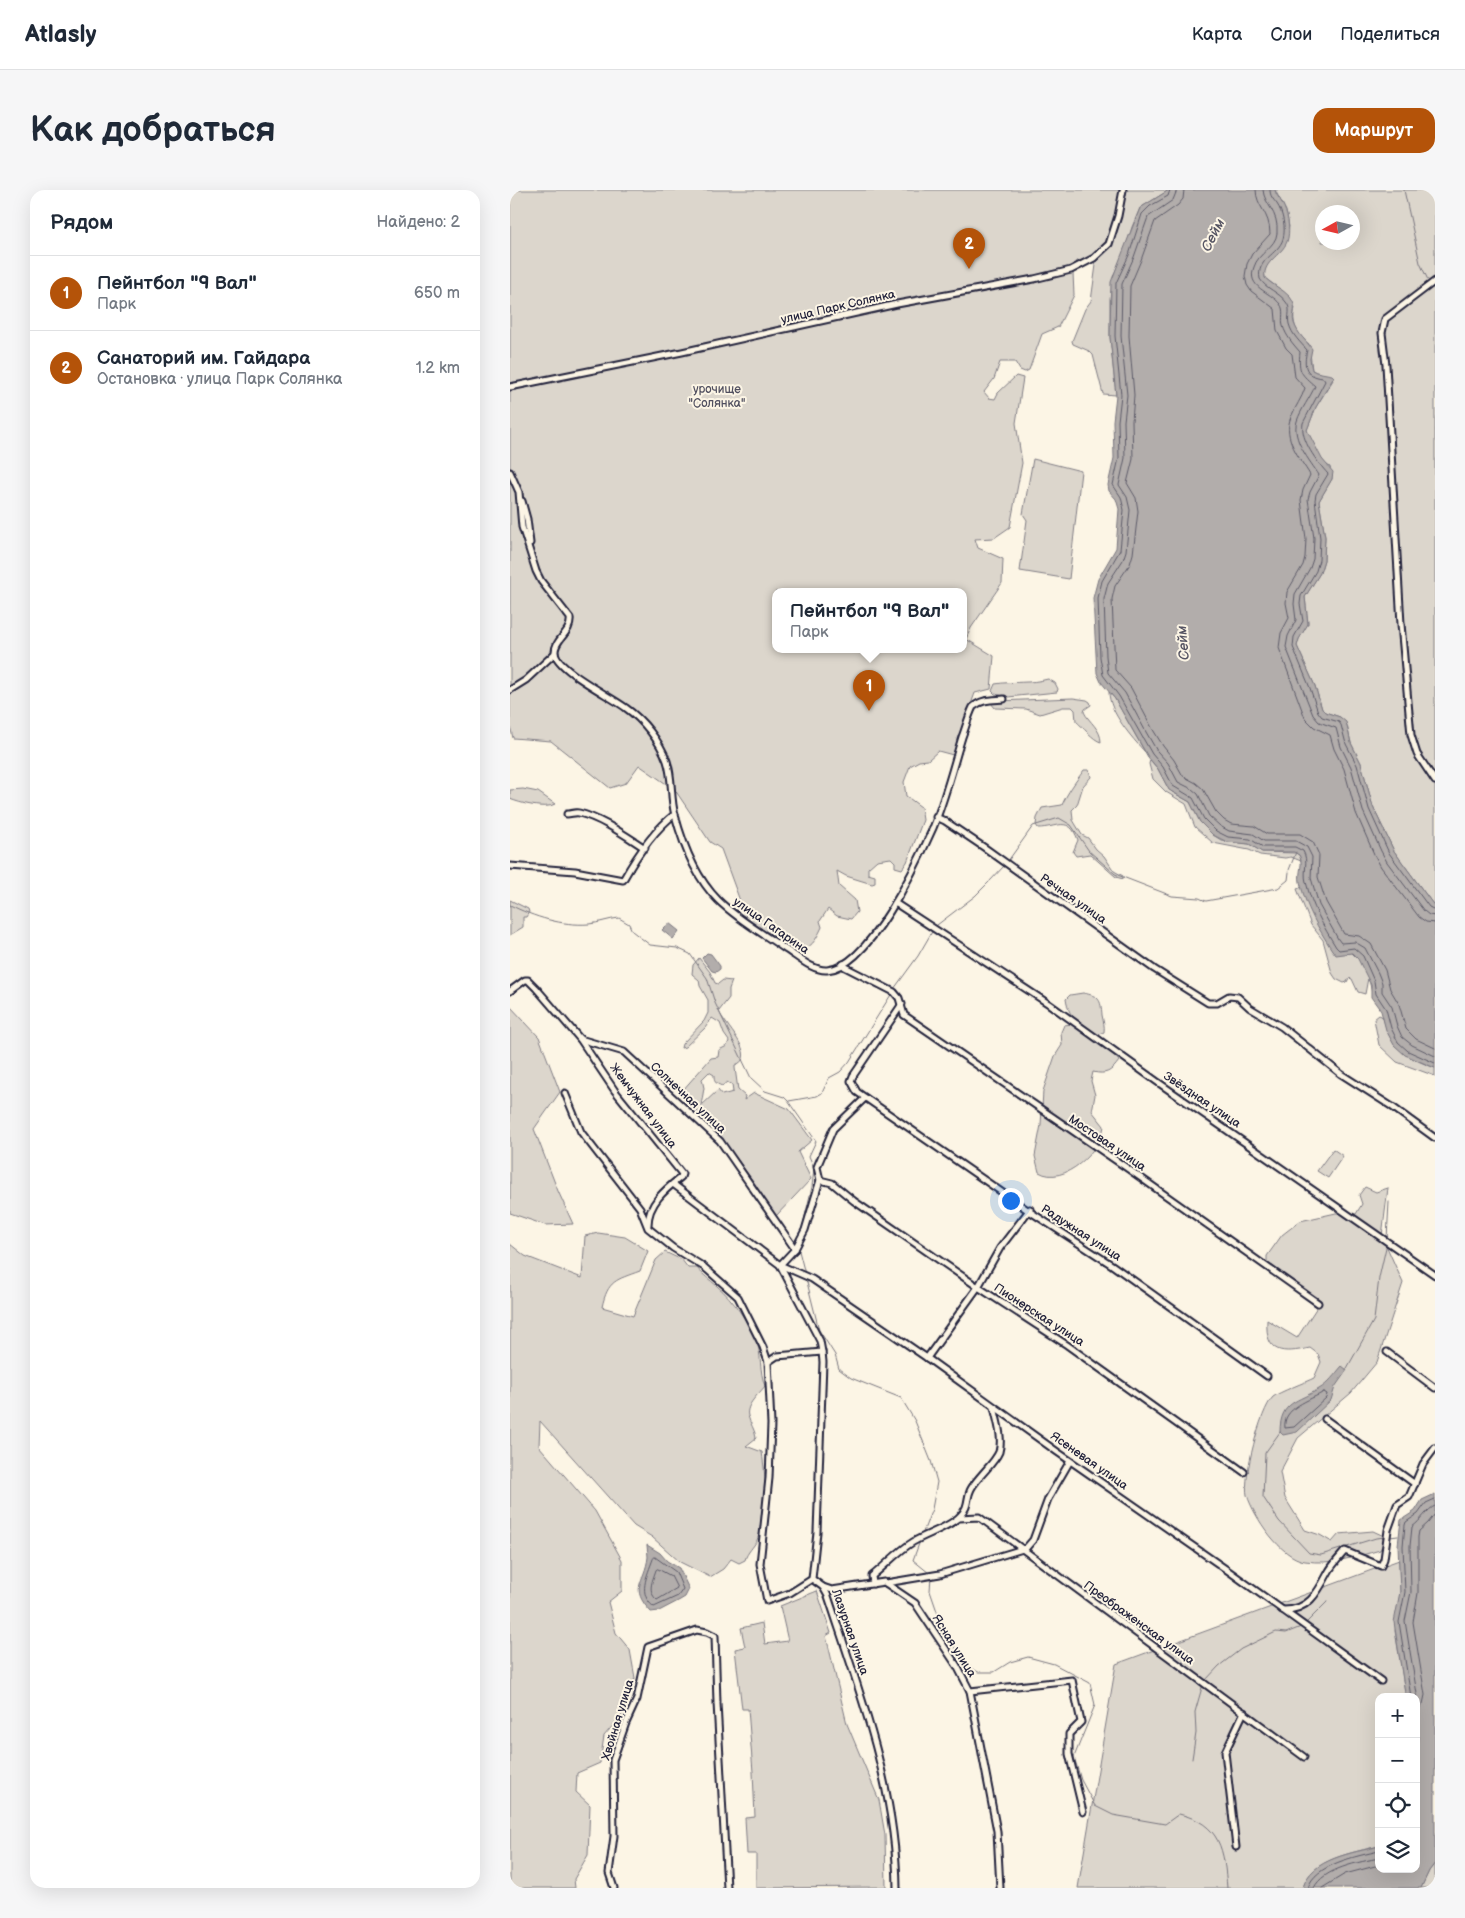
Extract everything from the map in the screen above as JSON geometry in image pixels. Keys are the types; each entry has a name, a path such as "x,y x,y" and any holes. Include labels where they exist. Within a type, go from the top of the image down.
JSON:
{"street":[{"name":"улица Парк Солянка","path":"510,387 682,352 897,304 1034,279 1071,270 1094,258 1109,244 1118,216 1123,190"},
{"path":"1435,281 1385,319 1382,333 1386,365 1401,624 1411,736 1417,754 1435,780"},
{"path":"510,472 520,496 522,528 536,571 570,618 569,628 556,647 555,653 526,680 510,690"},
{"name":"улица Гагарина","path":"555,653 557,659 569,671 627,708 660,745 667,761 675,814 690,857 699,874 718,900 738,918 820,970 828,970 843,964 856,955 871,938 895,903 936,817 973,707 978,702 984,700 1004,699"},
{"path":"567,814 577,812 593,818 645,848"},
{"path":"510,866 575,871 623,880 667,820 675,814"},
{"name":"Речная улица","path":"936,817 945,821 1154,969 1208,1003 1217,1003 1229,996 1238,997 1250,1008 1282,1027 1342,1074 1435,1138"},
{"name":"Звёздная улица","path":"895,903 1049,1004 1435,1275"},
{"name":"Мостовая улица","path":"843,964 845,967 892,992 899,998 904,1015 1127,1168 1318,1303"},
{"path":"510,991 521,982 528,980 580,1039"},
{"name":"Радужная улица","path":"902,1004 853,1076 852,1081 857,1092 1112,1265 1267,1376"},
{"name":"Жемчужная улица","path":"580,1039 616,1091 682,1174 673,1184"},
{"name":"Солнечная улица","path":"580,1039 624,1052 720,1141 795,1249"},
{"path":"565,1093 581,1132 640,1208 648,1228 673,1248 704,1267 738,1297 763,1346 768,1362 771,1424 769,1478 760,1564 768,1602 790,1593 812,1579 816,1546 824,1362 820,1341 780,1265 673,1184 660,1194 648,1218 648,1228"},
{"path":"780,1265 795,1249 805,1230 820,1180 817,1167 833,1129 865,1098"},
{"name":"Пионерская улица","path":"820,1180 832,1183 854,1201 1066,1345 1244,1472"},
{"path":"927,1358 978,1287 1000,1248 1030,1210"},
{"name":"Ясеневая улица","path":"780,1265 812,1279 927,1358 1381,1681"},
{"path":"768,1362 777,1356 822,1352"},
{"path":"1388,1352 1435,1388"},
{"path":"873,1584 872,1576 888,1564 900,1551 914,1541 959,1518 969,1503 970,1490 998,1452 1000,1437 994,1406"},
{"path":"1325,1419 1415,1484"},
{"path":"1282,1610 1293,1610 1306,1604 1322,1587 1328,1572 1345,1551 1381,1566 1386,1554 1388,1530 1397,1505 1409,1498 1423,1464 1435,1448"},
{"path":"824,1587 832,1590 940,1574 1023,1549 1033,1540 1048,1499 1070,1460"},
{"name":"Преображенская улица","path":"959,1518 979,1517 1304,1757"},
{"name":"Лазурная улица","path":"812,1579 824,1587 872,1728 895,1844 897,1888"},
{"name":"Ясная улица","path":"886,1583 915,1602 957,1666 970,1691 997,1831 1000,1888"},
{"name":"Хвойная улица","path":"614,1888 610,1873 614,1836 613,1760 626,1723 637,1700 648,1647 697,1630 715,1636 727,1888"},
{"path":"970,1691 1072,1680 1081,1722 1069,1734 1069,1754 1082,1812"},
{"path":"1236,1847 1225,1752 1244,1712"}],"green space":[{"name":"урочище \"Солянка\"","path":"510,190 1169,190 1140,208 1124,253 1114,274 1110,298 1110,337 1116,395 1103,394 1093,355 1089,351 1073,344 1072,341 1085,309 1091,301 1096,265 1090,259 1077,261 1073,273 1074,295 1058,327 1042,334 1029,370 1025,372 1020,370 1015,362 1000,362 994,379 984,392 989,398 995,399 998,393 1016,376 1023,378 1016,423 1022,463 1010,527 994,538 975,539 978,548 1003,559 1002,583 967,637 967,588 772,588 772,653 967,653 967,640 994,656 991,689 975,693 953,755 938,751 928,760 919,761 910,766 904,782 906,796 921,807 923,820 907,862 902,869 895,867 895,862 891,858 877,860 868,868 868,874 875,876 875,883 872,884 846,876 837,871 839,886 855,900 857,912 851,919 837,916 828,909 820,921 822,927 815,940 810,946 797,952 772,934 759,929 747,920 721,849 710,842 675,790 639,765 626,783 610,788 551,741 513,738 510,726"},
{"path":"1275,190 1435,190 1435,907 1394,851 1373,807 1361,763 1351,743 1347,725 1340,717 1325,712 1322,709 1315,686 1297,646 1308,623 1305,597 1320,573 1324,560 1325,537 1319,501 1332,479 1330,467 1319,456 1307,430 1316,407 1333,380 1312,370 1309,344 1296,328 1294,319 1295,308 1285,293 1265,278 1264,271 1289,227 1286,211"},
{"path":"1033,459 1081,471 1069,579 1020,571 1027,520 1023,514"},
{"path":"1048,679 1055,683 1058,689 1057,692 1008,697 995,694 992,691 995,684"},
{"path":"1109,692 1115,699 1145,752 1117,716 1110,700"},
{"path":"1073,698 1090,702 1091,705 1084,712 1097,729 1101,742 1091,736 1076,721 1075,710 1072,707 1063,707 1040,714 1026,709 995,708 991,703 998,701"},
{"path":"1150,760 1172,792 1190,802 1200,822 1213,835 1221,840 1249,844 1262,852 1296,853 1300,856 1301,861 1291,857 1260,855 1249,850 1213,843 1195,827 1186,804 1166,792 1153,779 1149,764"},
{"path":"1084,770 1089,770 1091,777 1083,786 1077,805 1072,810 1073,820 1082,835 1088,838 1114,871 1123,876 1123,879 1116,877 1090,854 1076,856 1073,852 1078,840 1071,828 1062,825 1038,828 1036,825 1042,808 1062,805"},
{"path":"523,789 538,792 555,804 539,806 510,799 510,790"},
{"path":"1350,876 1379,1006 1372,995 1368,978 1365,994 1358,992 1352,979 1349,978 1344,983 1336,979 1332,973 1323,940 1311,925 1297,889 1302,887 1301,884"},
{"path":"510,900 528,909 529,912 526,917 523,917 523,927 510,935"},
{"path":"699,958 710,972 715,983 718,984 723,980 732,981 729,989 729,998 719,1011 738,1040 744,1055 742,1061 735,1065 735,1068 738,1090 745,1096 744,1100 754,1093 789,1109 812,1140 798,1152 811,1179 775,1217 755,1189 756,1185 715,1129 681,1095 682,1091 711,1058 718,1057 719,1050 727,1046 729,1041 720,1023 712,1018 705,1028 685,1047 681,1048 682,1044 704,1021 708,1013 708,1000 700,986 699,980 692,974 693,965","holes":["709,1072 714,1075 715,1081 718,1084 722,1086 727,1082 732,1085 733,1092 722,1095 718,1090 701,1106 704,1088 702,1079"]},
{"path":"1083,993 1093,995 1100,1002 1104,1032 1098,1035 1077,1021 1070,1012 1066,999 1070,995"},
{"path":"510,1006 539,1037 560,1092 534,1129 573,1224 545,1225 510,1213"},
{"path":"1379,1015 1383,1017 1390,1037 1395,1044 1416,1060 1435,1068 1435,1076 1397,1062 1379,1045 1374,1019"},
{"path":"1072,1024 1111,1051 1119,1061 1108,1072 1093,1072 1091,1081 1095,1095 1092,1111 1104,1126 1096,1145 1080,1164 1059,1175 1049,1175 1039,1172 1035,1156 1041,1125 1043,1091 1055,1056 1062,1045 1061,1032 1064,1025"},
{"path":"1333,1149 1343,1156 1328,1178 1317,1171"},
{"path":"1365,1187 1376,1192 1388,1188 1382,1236 1403,1283 1377,1362 1351,1393 1298,1438 1280,1472 1285,1498 1305,1530 1320,1535 1332,1542 1339,1534 1373,1531 1386,1537 1380,1550 1334,1561 1305,1561 1287,1553 1278,1545 1262,1525 1247,1495 1246,1486 1250,1460 1258,1429 1268,1404 1276,1395 1314,1378 1321,1362 1318,1354 1310,1348 1284,1351 1277,1349 1269,1340 1267,1320 1297,1338 1317,1307 1267,1270 1267,1256 1282,1235 1300,1221 1336,1213 1356,1214 1362,1204 1359,1195"},
{"path":"598,1233 625,1237 648,1251 640,1271 619,1279 610,1286 602,1307 633,1316 656,1260 665,1252 682,1260 688,1268 697,1268 729,1298 744,1318 758,1345 765,1386 749,1408 748,1416 756,1438 746,1446 762,1452 765,1474 765,1508 761,1530 745,1560 739,1563 731,1559 723,1569 710,1577 680,1562 652,1537 634,1526 540,1421 539,1446 595,1511 622,1560 622,1591 608,1602 616,1633 630,1650 635,1678 622,1715 604,1736 600,1763 577,1773 576,1792 590,1805 588,1855 574,1879 575,1888 510,1888 510,1244 525,1256 582,1278 585,1236"},
{"path":"1399,1560 1400,1592 1395,1631 1405,1693 1375,1693 1375,1847 1346,1854 1324,1864 1314,1870 1307,1878 1303,1888 1078,1888 1116,1664"},
{"path":"817,1591 831,1633 826,1636 847,1724 879,1800 885,1835 886,1887 756,1888 756,1854 747,1854 745,1818 755,1817 753,1772 748,1709 742,1709 735,1649 745,1647 741,1628 762,1623 765,1644 788,1641 780,1606"},
{"path":"1435,1863 1435,1888 1421,1888 1429,1871"}],"water":[{"name":"Сейм","path":"1169,190 1275,190 1286,212 1289,225 1288,238 1283,249 1267,267 1265,278 1287,294 1293,301 1294,323 1312,349 1310,359 1312,370 1334,377 1316,407 1307,430 1322,459 1333,472 1332,479 1319,501 1325,537 1324,560 1320,573 1305,597 1308,624 1297,646 1315,686 1322,709 1325,712 1340,717 1346,722 1351,743 1361,763 1373,807 1394,851 1435,907 1435,1068 1405,1055 1394,1045 1386,1030 1381,1011 1371,997 1371,985 1358,959 1352,953 1336,955 1332,950 1309,909 1300,882 1301,861 1299,855 1294,852 1262,852 1249,844 1227,842 1213,835 1200,822 1190,802 1169,790 1115,699 1101,682 1097,673 1093,598 1098,579 1116,548 1119,509 1116,499 1109,491 1108,485 1114,458 1113,421 1116,395 1110,337 1111,282 1140,208"},
{"path":"669,923 679,931 673,939 662,930"},
{"path":"707,953 711,954 720,966 720,969 716,972 712,971 702,958"},
{"path":"1342,1366 1347,1370 1335,1387 1331,1400 1297,1432 1283,1435 1280,1432 1281,1422 1287,1408 1297,1400 1322,1387"},
{"path":"1435,1494 1435,1863 1421,1888 1303,1888 1307,1878 1324,1863 1346,1854 1375,1847 1375,1873 1420,1873 1420,1693 1405,1693 1394,1622 1400,1592 1398,1545 1401,1520 1415,1511 1422,1500"},
{"path":"647,1545 679,1568 689,1589 685,1597 659,1611 651,1612 640,1597 639,1590 648,1557"}],"waterway":[{"path":"1404,190 1420,263 1428,280"},
{"path":"1008,861 1033,826 1059,818 1071,825 1089,851 1115,874 1172,896 1199,898 1206,901 1278,888 1288,880 1289,872"},
{"path":"1289,870 1296,852"},
{"path":"990,881 1005,865"},
{"path":"937,925 975,896 989,882"},
{"path":"510,905 538,917 569,924 589,924 619,918 629,924 632,931 650,945 677,948 690,954 707,978 715,1003 751,1078 765,1091 784,1097 816,1141 809,1156 814,1168 812,1187 801,1233"},
{"path":"894,989 918,956 933,930"},
{"path":"789,1101 817,1096 822,1093 829,1078 840,1072 849,1062 892,993"},
{"path":"1387,1239 1389,1202"},
{"path":"1346,1370 1374,1320 1379,1278 1387,1243"},
{"path":"798,1247 805,1274"},
{"path":"806,1278 819,1330 835,1355 839,1369 851,1378 901,1398 915,1421 937,1482 932,1509 922,1535"},
{"path":"1280,1432 1265,1453 1263,1497 1279,1521 1309,1553 1321,1555 1376,1538 1386,1537"},
{"path":"1390,1537 1398,1536"},
{"path":"920,1541 913,1560 929,1573"},
{"path":"931,1576 930,1591 941,1623 964,1663 978,1672 994,1672 1010,1662 1028,1657 1054,1664 1090,1683 1095,1705 1074,1757 1081,1780 1095,1806 1113,1815 1165,1824 1179,1814 1204,1824 1218,1840 1222,1851 1227,1888"},
{"path":"1304,1625 1327,1602"},
{"path":"1205,1681 1219,1666 1241,1649 1276,1632 1286,1633 1301,1627"},
{"path":"1192,1759 1196,1733 1195,1712 1203,1684"}],"place":[{"name":"Санаторий им. Гайдара","path":"969,269"},
{"name":"Пейнтбол \"9 Вал\"","path":"869,711"}]}
